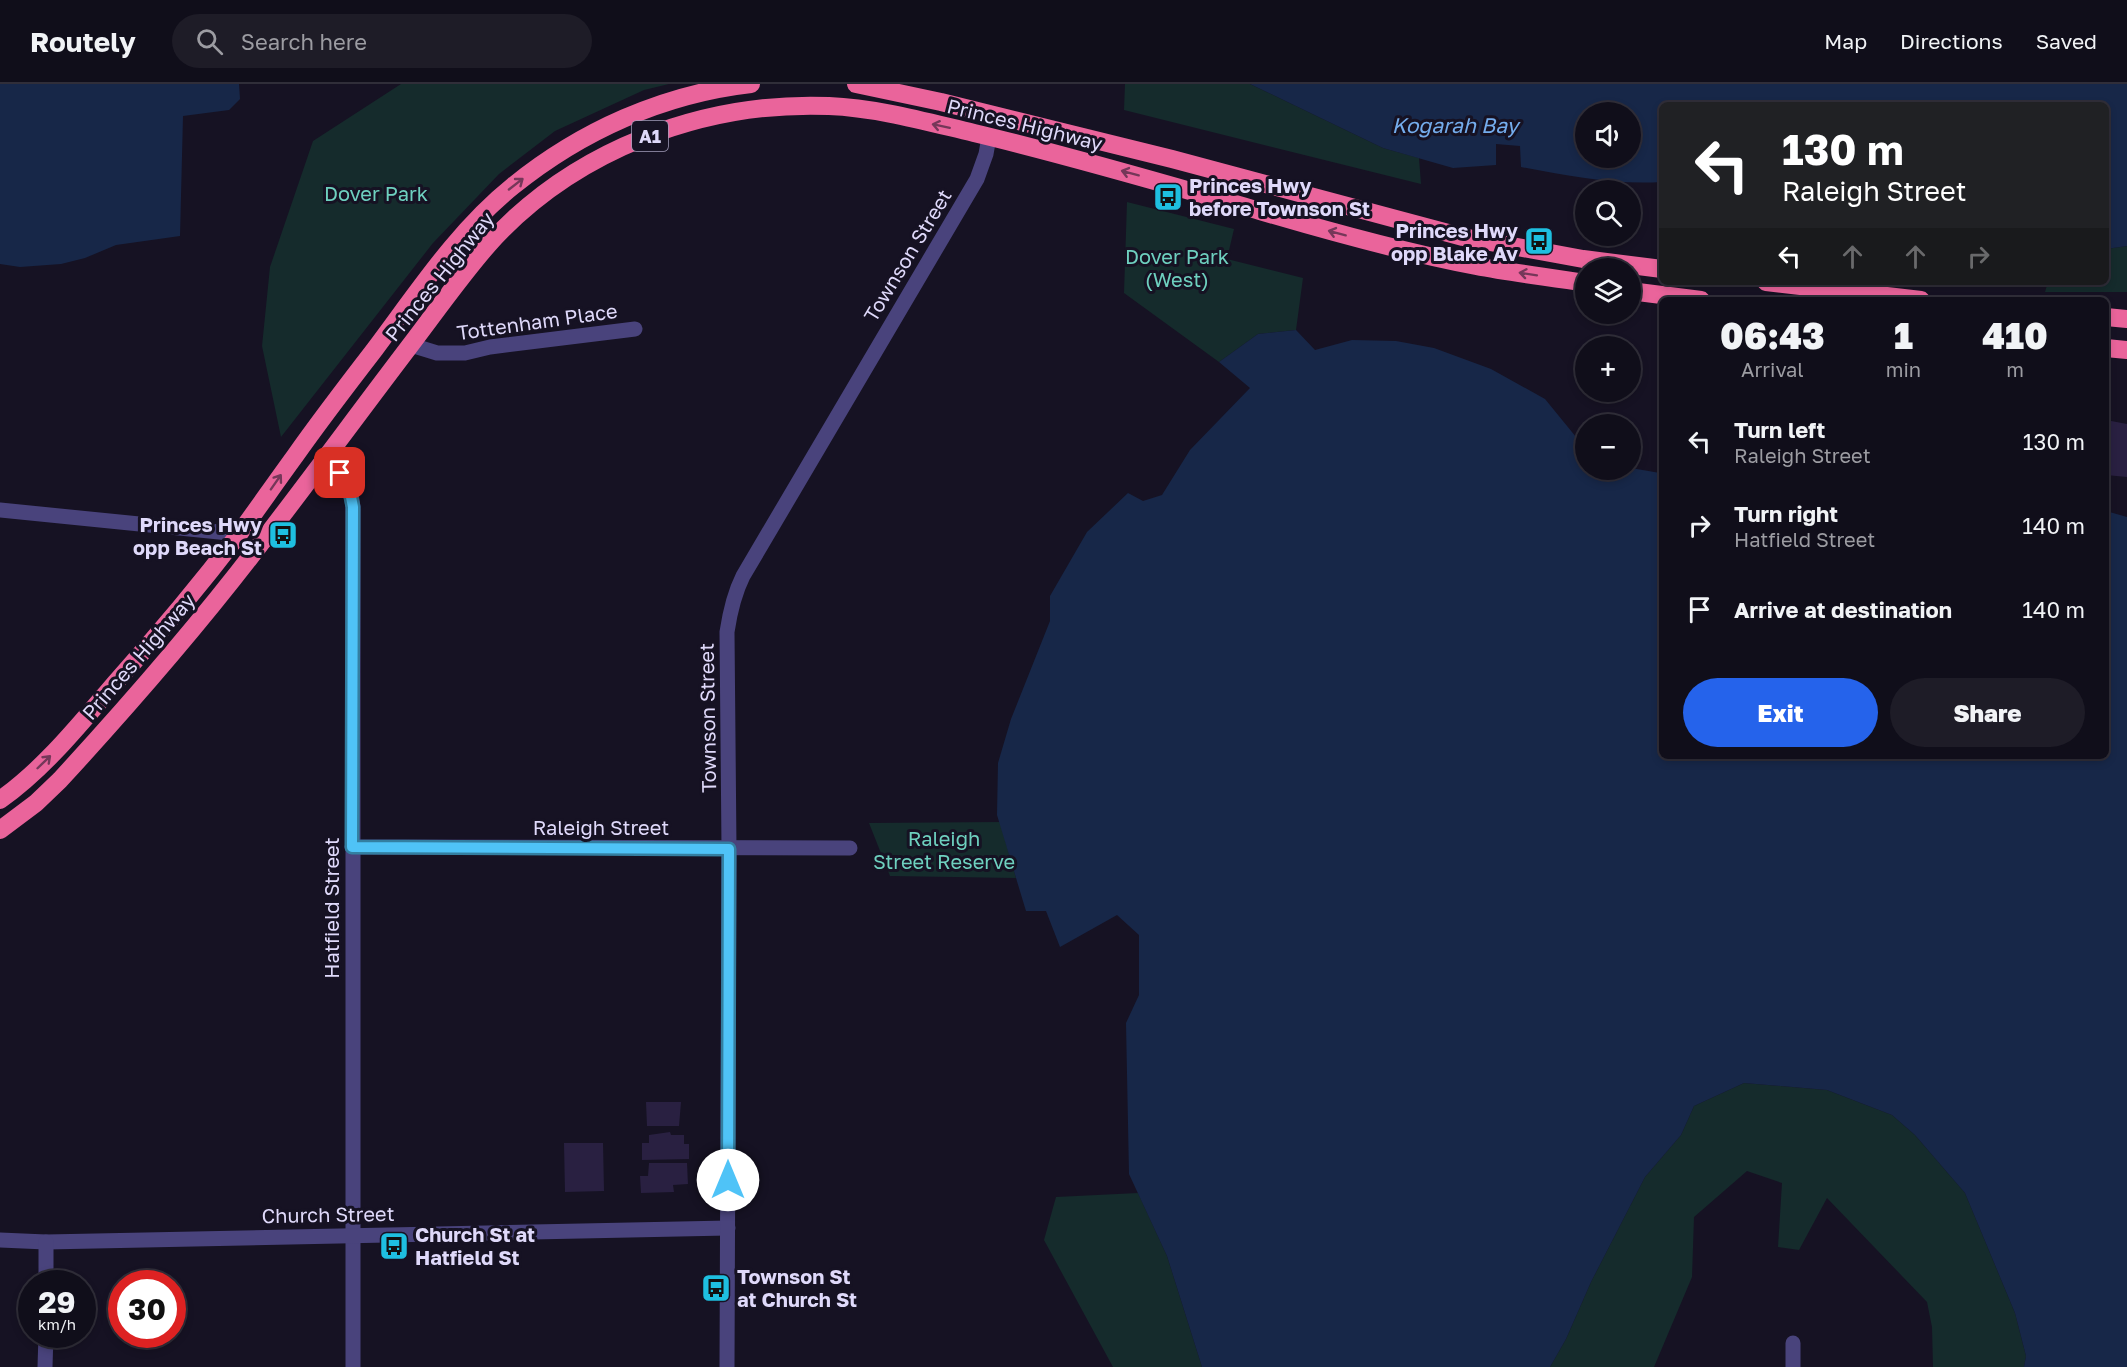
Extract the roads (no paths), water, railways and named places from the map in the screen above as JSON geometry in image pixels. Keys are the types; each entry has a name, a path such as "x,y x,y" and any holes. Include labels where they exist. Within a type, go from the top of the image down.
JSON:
{"highway":[{"name":"Princes Highway","path":"0,800 19,786 60,747 160,633 239,534 313,431 438,266 484,212 511,187 560,152 623,118 682,98 751,84"},
{"name":"Princes Highway","path":"855,84 941,102 1162,157 1463,237 1583,259 1659,269"},
{"name":"Princes Highway","path":"0,830 36,803 60,780 199,622 490,243 514,220 567,178 608,154 640,140 714,116 773,107 835,106 866,110 989,137 1159,181 1379,244 1476,266 1575,281"},
{"path":"1792,285 1896,297"},
{"path":"1641,292 1677,297"},
{"path":"2109,317 2127,319"},
{"path":"2109,348 2127,350"}],"street":[{"name":"Townson Street","path":"727,1367 728,632 735,592 977,179 989,137"},
{"name":"Tottenham Place","path":"411,345 437,353 465,353 490,347 635,329"},
{"name":"Hatfield Street","path":"324,459 345,479 352,496 353,507 353,1367"},
{"path":"0,510 239,534"},
{"name":"Raleigh Street","path":"352,847 850,848"},
{"name":"Church Street","path":"0,1240 46,1242 728,1228"},
{"path":"46,1242 46,1270"},
{"path":"1793,1343 1793,1367"},
{"path":"45,1367 46,1348"}],"water":[{"path":"0,84 239,84 240,99 229,110 183,116 180,236 116,245 85,258 61,264 20,267 0,264"},
{"name":"Kogarah Bay","path":"1250,84 2127,84 2127,246 2109,249 2109,102 1659,102 1659,182 1602,180 1521,167 1520,146 1496,144 1496,165 1453,168 1383,148"},
{"path":"1296,330 1315,350 1352,340 1396,341 1434,348 1491,369 1545,399 1575,436 1575,480 1641,480 1641,470 1659,473 1659,759 2109,759 2109,512 2127,517 2127,1367 2024,1367 2026,1356 2015,1313 1965,1193 1915,1135 1892,1115 1827,1090 1744,1083 1694,1106 1681,1135 1645,1177 1550,1367 1202,1367 1167,1256 1129,1174 1126,1023 1139,995 1139,935 1117,915 1060,947 1046,911 1026,911 997,815 998,763 1011,719 1050,621 1050,596 1087,532 1128,493 1143,501 1162,495 1190,450 1250,388 1219,362 1258,334"}],"place":[{"name":"Princes Hwy before Townson St","path":"1168,197"},
{"name":"Princes Hwy opp Blake Av","path":"1539,241"},
{"name":"Princes Hwy opp Beach St","path":"283,535"},
{"name":"Church St at Hatfield St","path":"394,1246"},
{"name":"Townson St at Church St","path":"716,1288"}],"park label":[{"name":"Dover Park","path":"376,193"},
{"name":"Dover Park (West)","path":"1177,268"},
{"name":"Raleigh Street Reserve","path":"944,850"}]}
